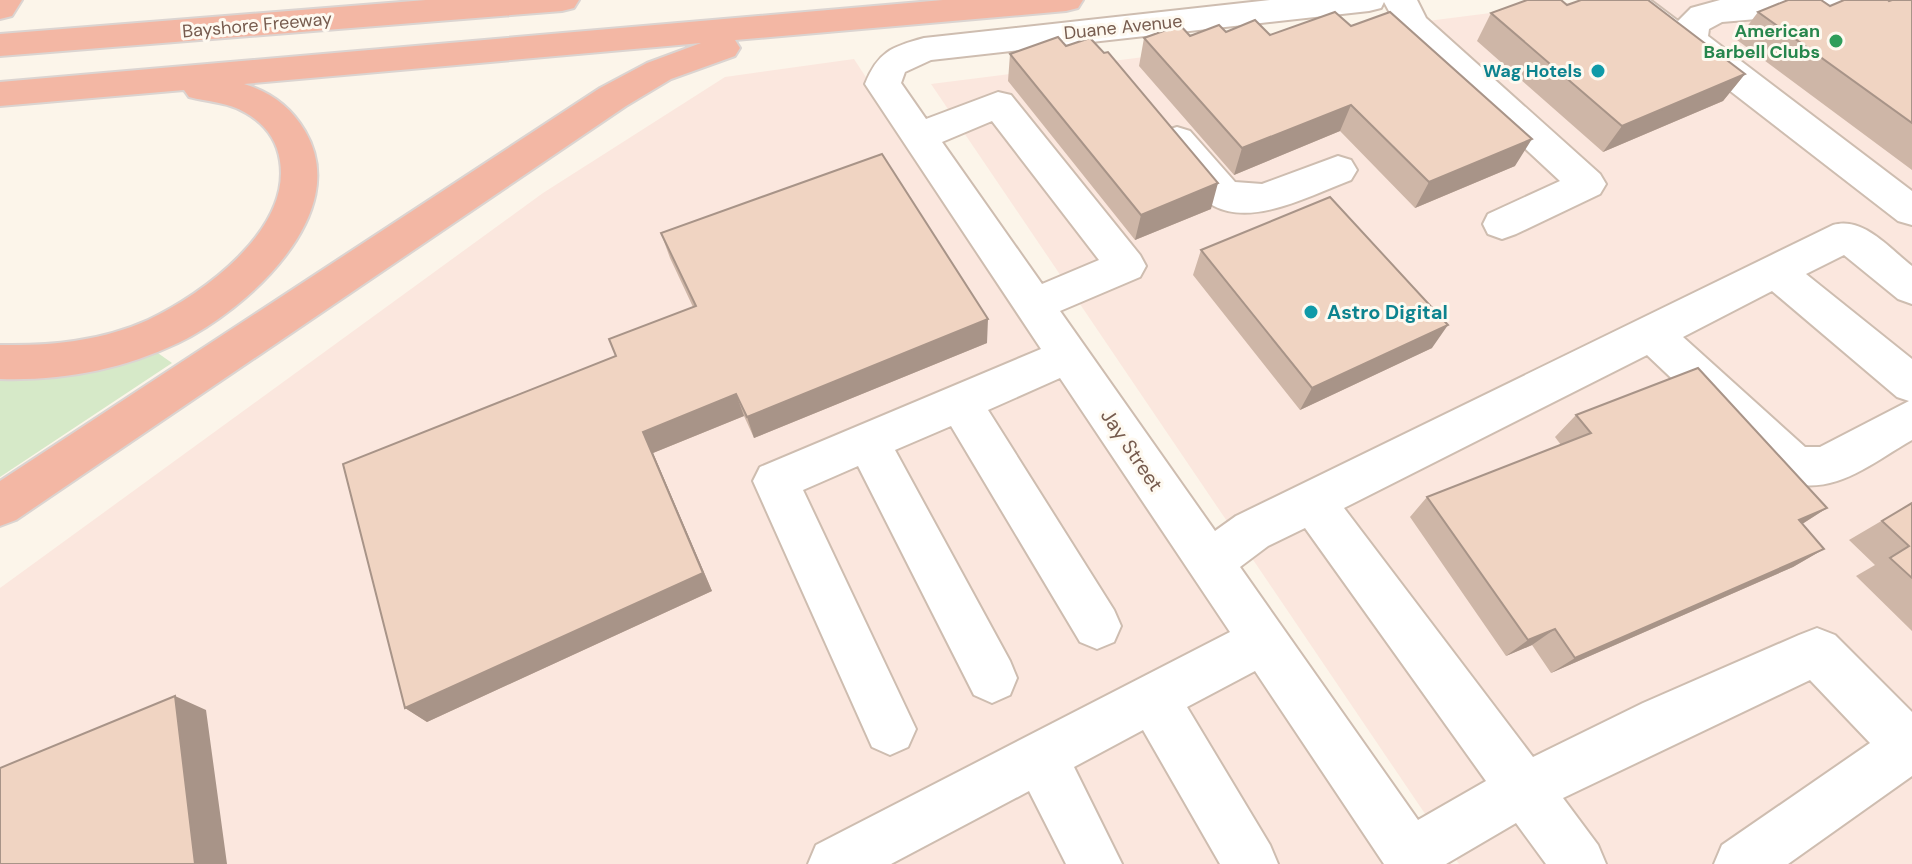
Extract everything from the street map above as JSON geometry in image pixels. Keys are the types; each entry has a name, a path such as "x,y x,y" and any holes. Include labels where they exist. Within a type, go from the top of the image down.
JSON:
{"highway":[{"path":"0,8 5,0"},
{"name":"Bayshore Freeway","path":"0,45 562,0"},
{"path":"0,94 1066,0"},
{"path":"0,506 613,97 659,71 712,50 776,34 876,18"},
{"path":"0,362 28,365 74,359 156,334 193,316 248,274 275,243 294,207 301,181 297,151 275,115 242,95 206,88 131,84"}],"street":[{"name":"Duane Avenue","path":"924,49 1369,0"},
{"path":"1400,0 1413,25 1587,184 1502,224"},
{"path":"1628,0 1672,33 1691,38 1701,51 1912,211"},
{"path":"1691,38 1692,26 1703,16 1720,11 1851,0"},
{"path":"1086,31 1112,64"},
{"name":"Jay Street","path":"924,49 890,65 883,84 1413,860"},
{"path":"918,137 998,104 1126,266 1032,305"},
{"path":"1152,111 1225,195 1264,198 1338,170"},
{"path":"1209,562 1252,531 1847,236 1912,288"},
{"path":"1775,271 1912,384"},
{"path":"1651,333 1795,466 1825,467 1912,418"},
{"path":"890,729 776,481 1068,356"},
{"path":"960,402 1097,626"},
{"path":"868,442 992,678"},
{"path":"1312,501 1579,864"},
{"path":"835,864 1263,641"},
{"path":"1413,860 1526,792 1693,705 1817,652 1911,748 1741,864"},
{"path":"1153,699 1251,864"},
{"path":"1040,757 1095,864"}],"shaded area":[{"path":"1592,0 1912,0 1912,864 1459,864 931,84"},
{"path":"854,59 1383,864 0,864 0,588 543,193 725,77"}],"green space":[{"path":"155,351 172,363 0,477 0,378 79,374"}],"building":[{"name":"Wag Hotels","path":"1527,0 1561,0 1567,5 1581,0 1648,0 1745,74 1622,126 1491,13"},
{"path":"1788,0 1821,0 1830,6 1844,0 1912,0 1912,123 1758,12"},
{"path":"1335,12 1351,26 1390,12 1532,139 1429,182 1351,105 1242,148 1144,38 1180,25 1190,36 1219,25 1226,32 1255,20 1270,35"},
{"path":"1058,37 1066,46 1090,38 1104,53 1108,52 1218,183 1141,215 1010,54"},
{"path":"882,154 988,319 747,417 736,394 643,432 703,573 405,708 343,464 616,356 609,339 696,306 661,233"},
{"name":"Astro Digital","path":"1330,197 1448,325 1312,388 1201,250"},
{"path":"1698,368 1827,508 1799,520 1824,549 1575,658 1555,629 1528,640 1427,497 1591,433 1576,415"},
{"path":"1912,503 1912,578 1890,558 1909,546 1882,521"},
{"path":"175,696 195,864 0,864 0,768"}],"place":[{"name":"American Barbell Clubs","path":"1836,41"},
{"name":"Wag Hotels","path":"1598,71"},
{"name":"Astro Digital","path":"1311,312"}]}
